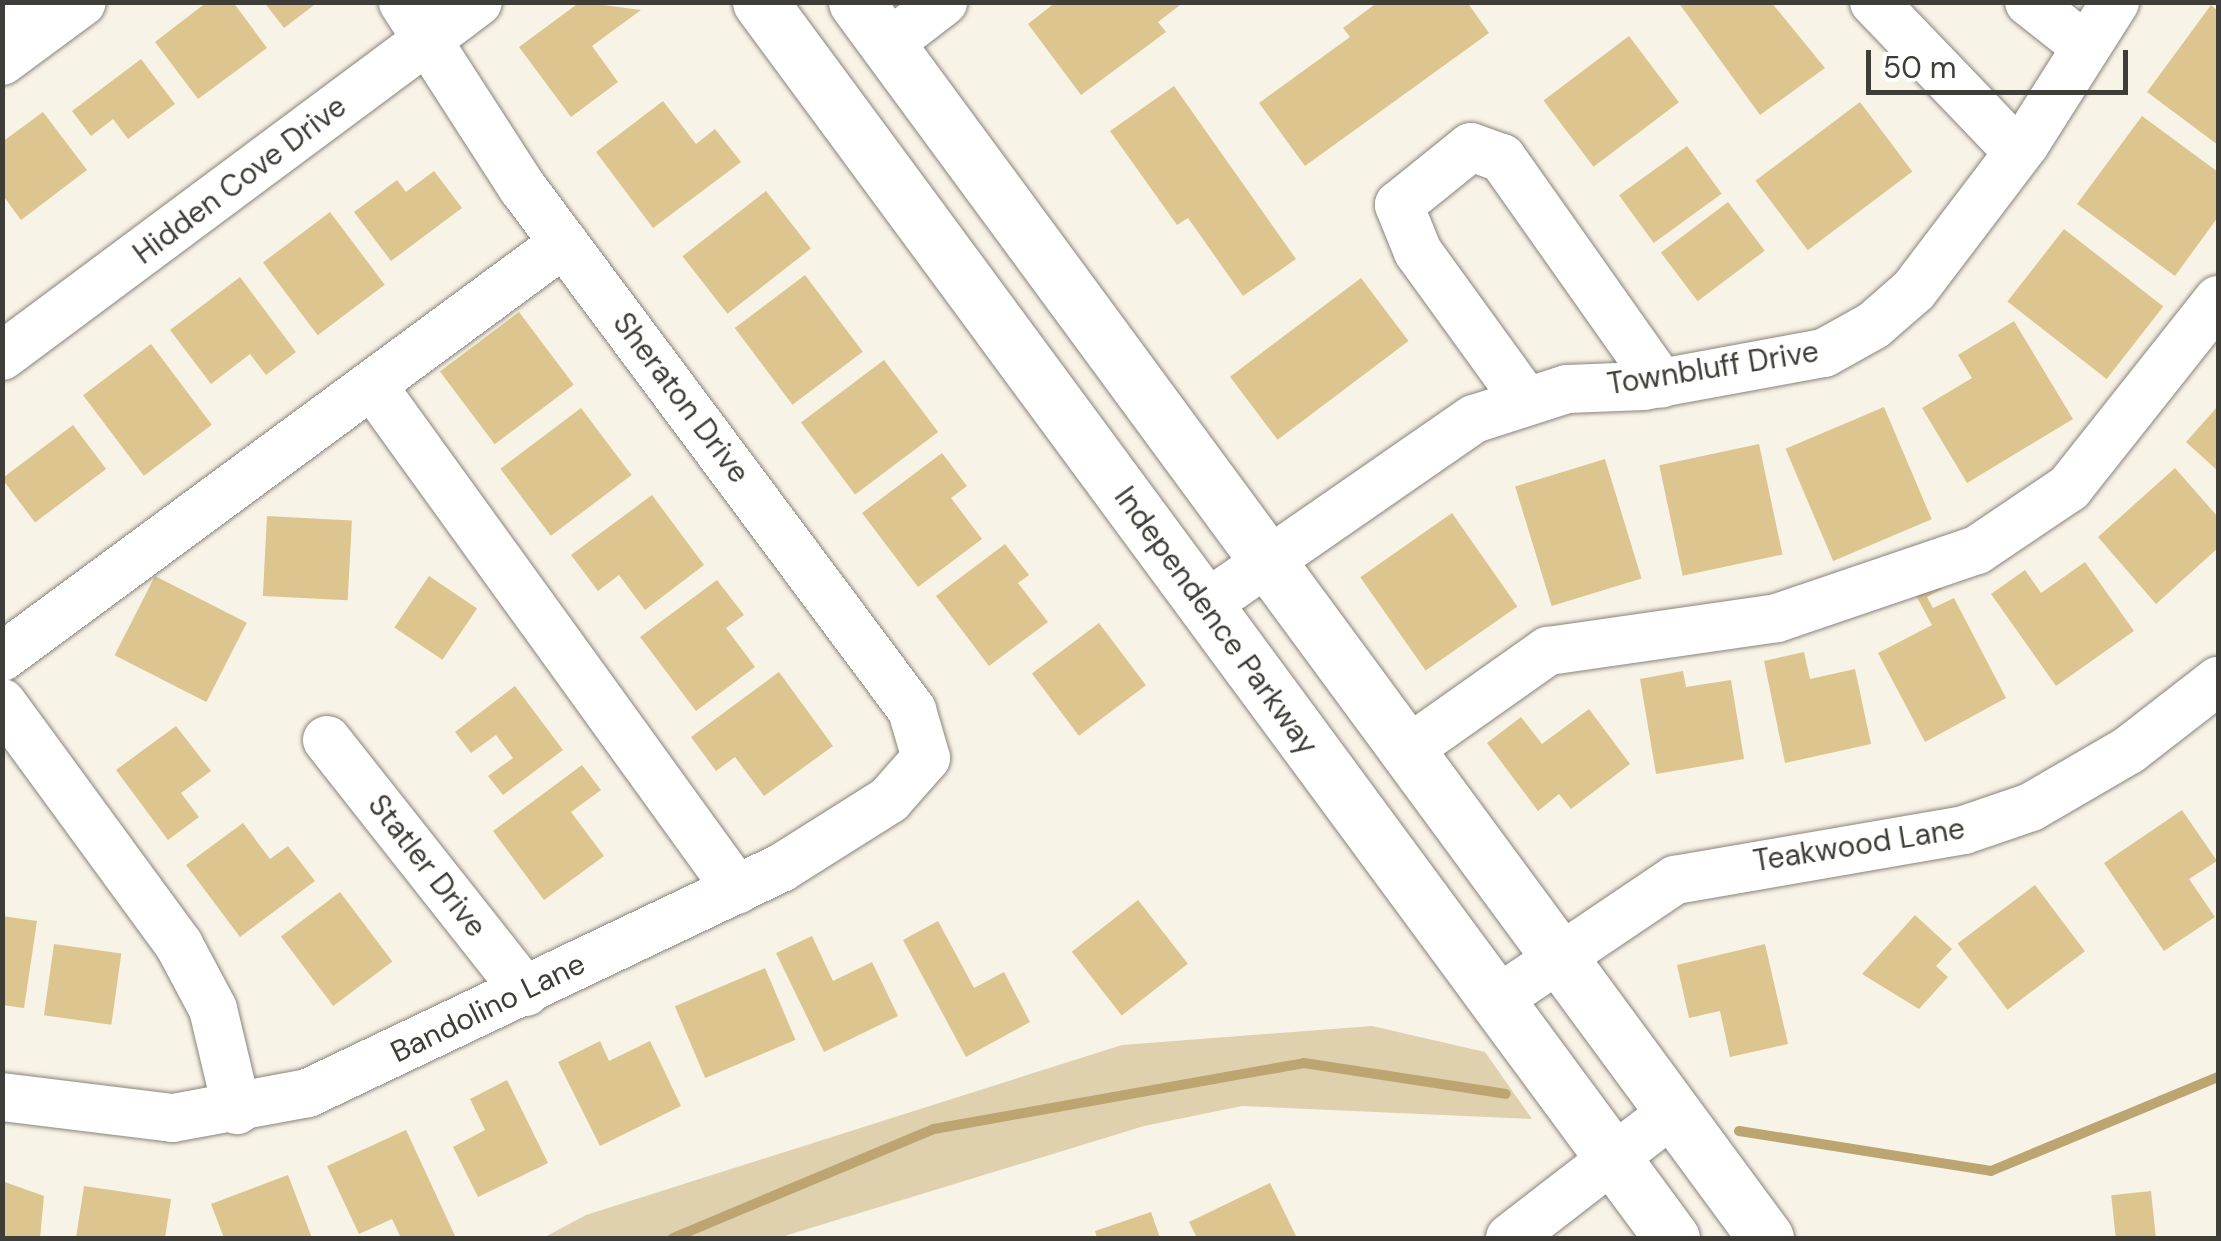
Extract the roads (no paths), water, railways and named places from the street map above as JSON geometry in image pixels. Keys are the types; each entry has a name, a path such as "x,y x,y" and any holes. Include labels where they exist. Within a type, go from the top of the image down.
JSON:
{"main road":[{"name":"Independence Parkway","path":"760,2 1672,1238"},
{"path":"872,24 1766,1238"}],"street":[{"path":"2,13 16,2"},
{"path":"2,60 82,2"},
{"name":"Hidden Cove Drive","path":"2,356 415,22 478,2"},
{"path":"872,24 943,2"},
{"path":"1874,2 2018,152"},
{"path":"2029,2 2086,47"},
{"name":"Townbluff Drive","path":"1205,605 1433,441 1526,401 1661,383 1824,353 1874,325 1914,290 2018,152 2115,2"},
{"name":"Sheraton Drive","path":"415,22 564,243 912,710 926,758"},
{"path":"1526,401 1418,252 1398,205 1471,146 1502,158 1661,383"},
{"path":"2,656 564,243"},
{"path":"1406,751 1548,650 1777,618 1977,550 2069,488 2218,300"},
{"path":"372,385 736,890"},
{"name":"Teakwood Lane","path":"1497,1000 1558,956 1710,868 1853,852 2031,807 2129,750 2218,681"},
{"path":"2,703 180,945 213,1009 237,1110"},
{"name":"Statler Drive","path":"328,740 526,992"},
{"name":"Bandolino Lane","path":"2,1097 174,1118 237,1110 308,1093 736,890 889,800 926,758"},
{"path":"1510,1238 1673,1112"}],"waterway":[{"path":"673,1238 934,1129 1304,1063 1506,1094"},
{"path":"1739,1131 1991,1171 2218,1077"}]}
